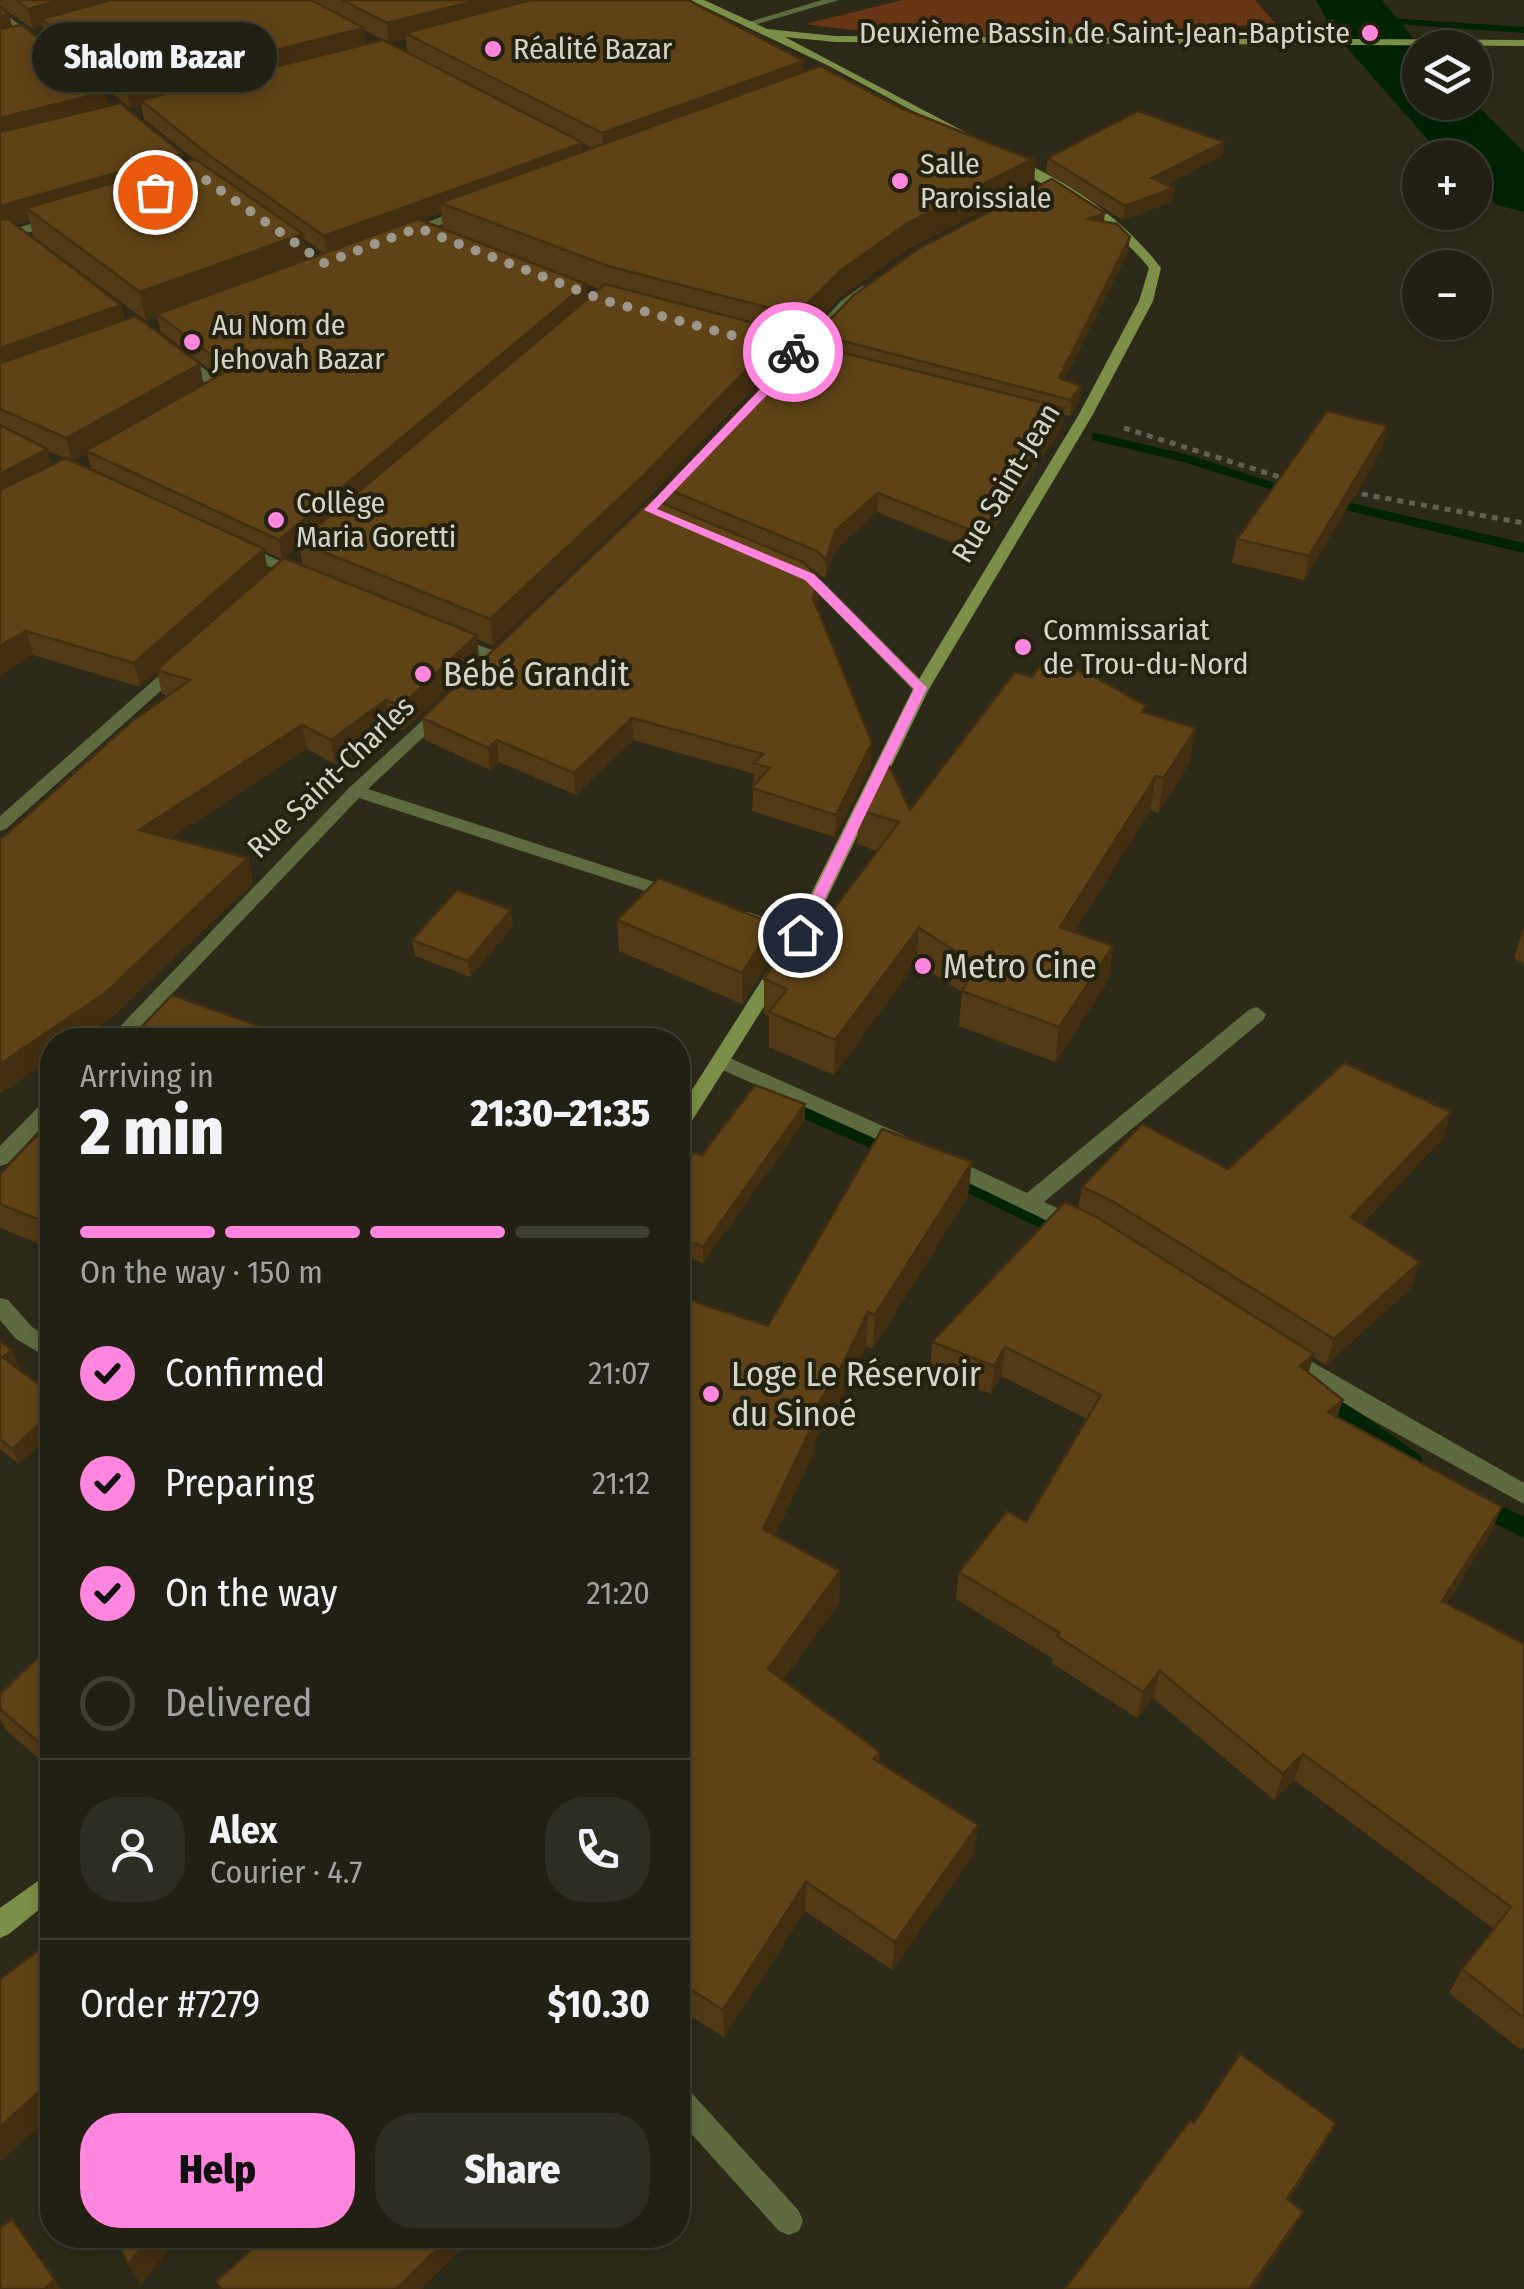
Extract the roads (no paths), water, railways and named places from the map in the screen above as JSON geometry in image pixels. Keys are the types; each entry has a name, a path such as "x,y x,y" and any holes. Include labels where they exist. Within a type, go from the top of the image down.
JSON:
{"street":[{"path":"696,0 840,68 985,148"},
{"path":"747,24 834,0"},
{"path":"0,13 44,48"},
{"path":"14,41 46,32"},
{"path":"765,32 892,42 1524,43"},
{"path":"859,53 892,42"},
{"name":"Rue Saint-Jean","path":"690,1110 800,935 921,688 1081,421 1146,302 1155,268 1141,246 1050,184 1001,157"},
{"path":"1033,193 1050,184"},
{"path":"387,240 474,208"},
{"path":"0,237 68,217"},
{"path":"418,228 437,236"},
{"path":"15,232 39,250"},
{"path":"778,378 846,304 885,275"},
{"path":"780,348 817,358"},
{"path":"174,353 220,388 186,406"},
{"path":"1059,421 1081,421"},
{"path":"220,539 321,585"},
{"path":"273,582 302,556"},
{"path":"774,562 810,577 921,688"},
{"path":"437,635 499,658"},
{"path":"485,671 513,644"},
{"path":"0,826 187,659"},
{"name":"Rue Saint-Charles","path":"128,1028 356,791 456,698"},
{"path":"356,791 689,899"},
{"path":"726,911 800,935"},
{"path":"1029,1203 1257,1014"},
{"path":"723,1062 1099,1236"},
{"path":"0,1158 40,1117"},
{"path":"0,1306 24,1334 40,1344"},
{"path":"1260,1339 1372,1410 1524,1494"},
{"path":"0,1925 40,1893"},
{"path":"690,2113 790,2221"}],"waterway":[{"path":"1349,0 1358,19 1402,68"},
{"path":"1358,19 1524,30"},
{"path":"1450,120 1480,153 1524,189"},
{"path":"1097,437 1188,459 1297,493"},
{"path":"1325,501 1524,548"},
{"path":"781,1101 896,1151"},
{"path":"945,1174 1068,1232"},
{"path":"1319,1393 1412,1462"},
{"path":"1474,1502 1524,1528"}],"place":[{"name":"Deuxième Bassin de Saint-Jean-Baptiste","path":"1370,33"},
{"name":"Réalité Bazar","path":"493,49"},
{"name":"Salle Paroissiale","path":"900,181"},
{"name":"Shalom Bazar","path":"155,192"},
{"name":"Au Nom de Jehovah Bazar","path":"192,342"},
{"name":"Collège Maria Goretti","path":"276,520"},
{"name":"Commissariat de Trou-du-Nord","path":"1023,647"},
{"name":"Bébé Grandit","path":"423,674"},
{"name":"Metro Cine","path":"923,966"},
{"name":"Loge Le Réservoir du Sinoé","path":"711,1394"}]}
